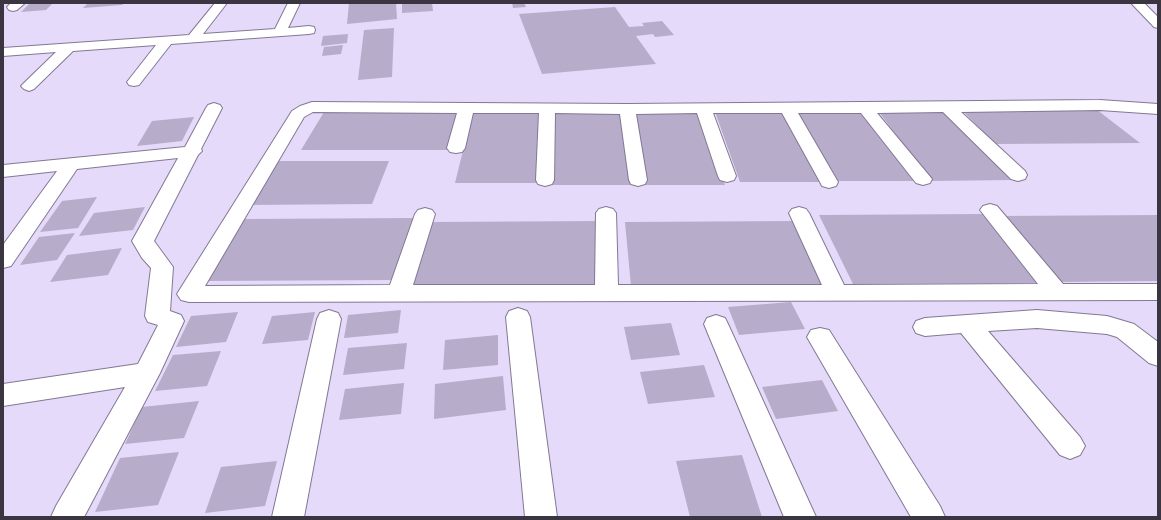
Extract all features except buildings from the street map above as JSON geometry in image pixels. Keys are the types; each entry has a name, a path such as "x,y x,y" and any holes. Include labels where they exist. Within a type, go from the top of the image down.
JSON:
{"street":[{"path":"193,38 221,3"},
{"path":"280,32 294,3"},
{"path":"1137,3 1158,24"},
{"path":"3,52 309,30"},
{"path":"134,82 167,40"},
{"path":"29,86 68,48"},
{"path":"1158,109 1100,105 627,109 312,107 303,110 294,120 189,294 1158,292"},
{"path":"947,107 1018,175"},
{"path":"67,517 147,373 172,321 157,316 162,267 150,253 143,241 193,151 214,108"},
{"path":"456,148 466,108"},
{"path":"703,108 727,176"},
{"path":"787,108 829,182"},
{"path":"865,108 923,179"},
{"path":"545,180 547,109"},
{"path":"627,109 638,180"},
{"path":"3,171 193,151"},
{"path":"3,261 71,164"},
{"path":"990,210 1057,292"},
{"path":"606,212 607,294"},
{"path":"799,213 837,293"},
{"path":"399,294 425,214"},
{"path":"518,317 541,517"},
{"path":"288,517 329,319"},
{"path":"925,327 1037,319 1107,324 1125,330 1158,356"},
{"path":"716,324 800,517"},
{"path":"967,324 1070,446"},
{"path":"820,337 929,517"},
{"path":"3,395 147,373"}]}
